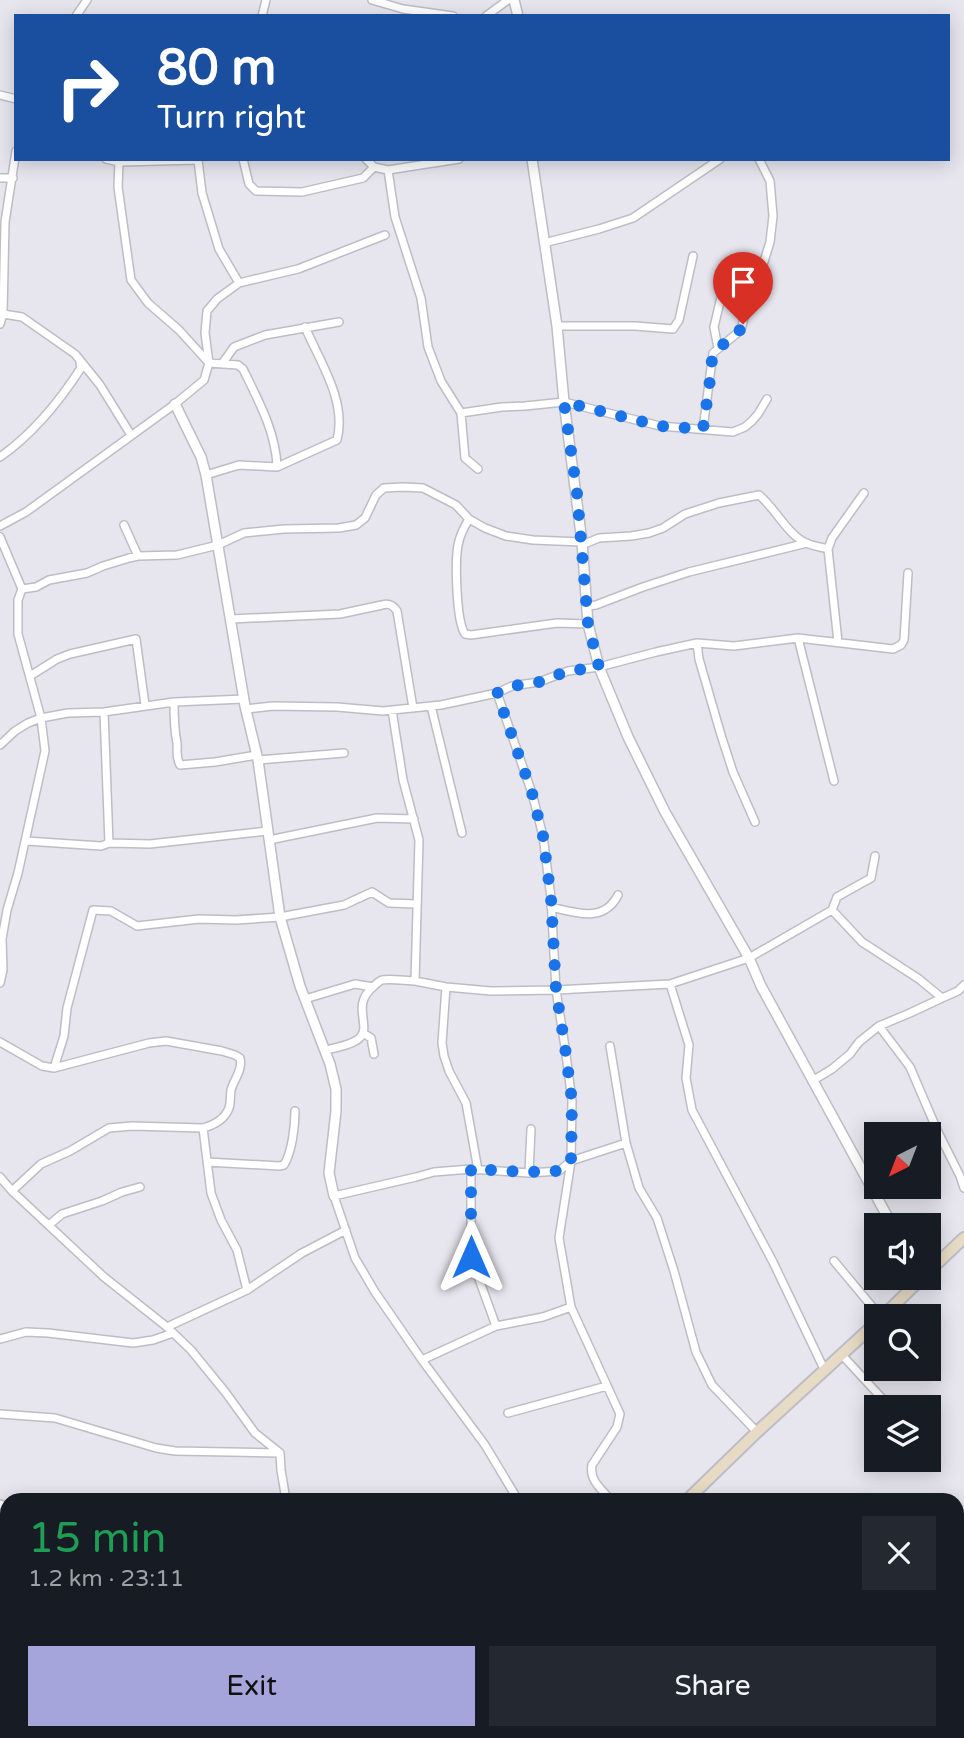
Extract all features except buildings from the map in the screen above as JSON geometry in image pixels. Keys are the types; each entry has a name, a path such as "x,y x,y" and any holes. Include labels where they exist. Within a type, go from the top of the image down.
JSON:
{"main road":[{"path":"941,1260 964,1238"},
{"path":"895,1304 909,1290"},
{"path":"695,1493 864,1334"}],"street":[{"path":"372,0 402,9 438,14"},
{"path":"489,14 508,0"},
{"path":"0,324 3,314 5,222 15,161"},
{"path":"115,161 158,161"},
{"path":"198,161 202,193 219,248 239,283"},
{"path":"243,161 249,184 256,191 271,192 302,192 363,178 374,167"},
{"path":"368,161 374,167 388,170 446,161"},
{"path":"532,161 557,326 582,543 588,624 599,667 628,737 665,812 749,958 761,986 885,1213"},
{"path":"544,243 634,218 717,161"},
{"path":"703,429 713,353 741,330 749,298 770,242 774,216 770,181 760,161"},
{"path":"119,162 118,187 131,280 148,303 179,330 209,363 238,365 243,369 271,430 277,467"},
{"path":"388,170 395,218 421,298 428,347 441,382 461,413 465,458 478,469"},
{"path":"0,178 13,178"},
{"path":"0,526 26,512 204,380 209,363 205,333 207,311 217,299 239,283 298,269 385,235"},
{"path":"557,326 673,329 679,320 693,256"},
{"path":"718,348 714,327 723,289 733,279"},
{"path":"3,314 22,317 75,355 100,385 131,435"},
{"path":"222,364 234,346 265,335 339,322"},
{"path":"206,475 239,465 277,467 337,440 339,431 336,396 305,327"},
{"path":"0,457 18,444 63,396 81,369 79,362"},
{"path":"461,413 564,402 660,426 733,432 745,427 758,414 767,399"},
{"path":"175,404 201,457 206,475 245,704 257,758 280,917 336,1089 329,1173 334,1196 355,1258 375,1292 485,1445 514,1493"},
{"path":"22,589 36,587 49,580 87,573 138,556 177,555 218,545 244,533 356,525 365,519 376,495 384,488 403,487 423,488 456,505 469,519 506,536 582,543 599,538 649,533 663,528 685,514 708,506 759,495 795,535 807,543 828,549"},
{"path":"838,642 828,549 832,538 864,493"},
{"path":"469,519 458,545 460,625 465,634 558,623 588,624"},
{"path":"124,525 138,556"},
{"path":"0,537 22,589 18,600 18,634 41,718 45,751 26,841 7,910 2,939 0,983"},
{"path":"587,606 689,572 807,543"},
{"path":"0,745 15,731 41,718 174,702 383,711 431,706 497,693 512,686 539,682 568,671 599,667 697,643 734,646 797,638 893,649 904,640 908,573"},
{"path":"231,619 340,614 388,604 393,606 397,611 413,708"},
{"path":"797,638 834,781"},
{"path":"30,676 70,654 136,639 145,705"},
{"path":"697,643 699,659 721,735 733,772 755,822"},
{"path":"497,693 532,793 543,836 556,990 572,1101 571,1161 559,1238 571,1307 620,1415 620,1420 592,1465 591,1476 604,1493"},
{"path":"174,702 178,746 175,756 180,765 344,753"},
{"path":"431,706 462,833"},
{"path":"392,710 403,780 419,840 415,981"},
{"path":"104,712 108,843"},
{"path":"26,841 100,846 108,843 150,844 268,835 377,818 414,819"},
{"path":"325,1050 358,1040 365,1025 361,1009 363,999 382,980 415,981 491,991 670,984 749,958 832,910 837,897 868,882 874,856"},
{"path":"54,1068 93,910 110,911 137,926 199,919 280,917 344,905 372,892 389,904 417,904"},
{"path":"551,907 580,914 604,912 614,904 618,895"},
{"path":"832,910 862,942 919,979 942,998"},
{"path":"305,999 355,984 373,987"},
{"path":"355,984 363,999"},
{"path":"670,984 689,1045 686,1078 692,1110 773,1262 825,1370"},
{"path":"812,1081 832,1069 879,1026 958,991 964,985"},
{"path":"446,987 442,1043 449,1071 466,1103 475,1170 471,1257 496,1326"},
{"path":"879,1026 910,1067 964,1188"},
{"path":"363,1033 371,1038 374,1054"},
{"path":"0,1042 42,1066 54,1068 166,1041 235,1055 240,1058 242,1065 231,1090 229,1109 213,1125 203,1128 109,1128 41,1164 12,1191"},
{"path":"610,1046 626,1143 639,1188 657,1219 696,1352 712,1385 757,1432"},
{"path":"207,1162 284,1165 288,1159 295,1127 295,1111"},
{"path":"203,1128 211,1193 220,1220 237,1250 247,1290"},
{"path":"529,1172 531,1129"},
{"path":"334,1196 434,1172 559,1171 571,1161 626,1143"},
{"path":"0,1177 104,1277 191,1350 255,1433 280,1453 285,1493"},
{"path":"49,1225 62,1214 140,1187"},
{"path":"0,1339 26,1332 133,1343 153,1340 247,1290 302,1252 346,1230"},
{"path":"834,1261 872,1304"},
{"path":"422,1360 496,1326 543,1317 571,1307"},
{"path":"842,1354 879,1395"},
{"path":"508,1413 607,1386"},
{"path":"0,1414 55,1418 156,1448 175,1451 280,1453"}],"route":[{"path":"471,1257 471,1169 559,1171 571,1161 572,1101 556,990 551,898 543,836 532,793 497,693 512,686 539,682 568,671 599,667 588,624 577,493 564,402 660,426 703,429 713,353 738,334 743,324"}]}
